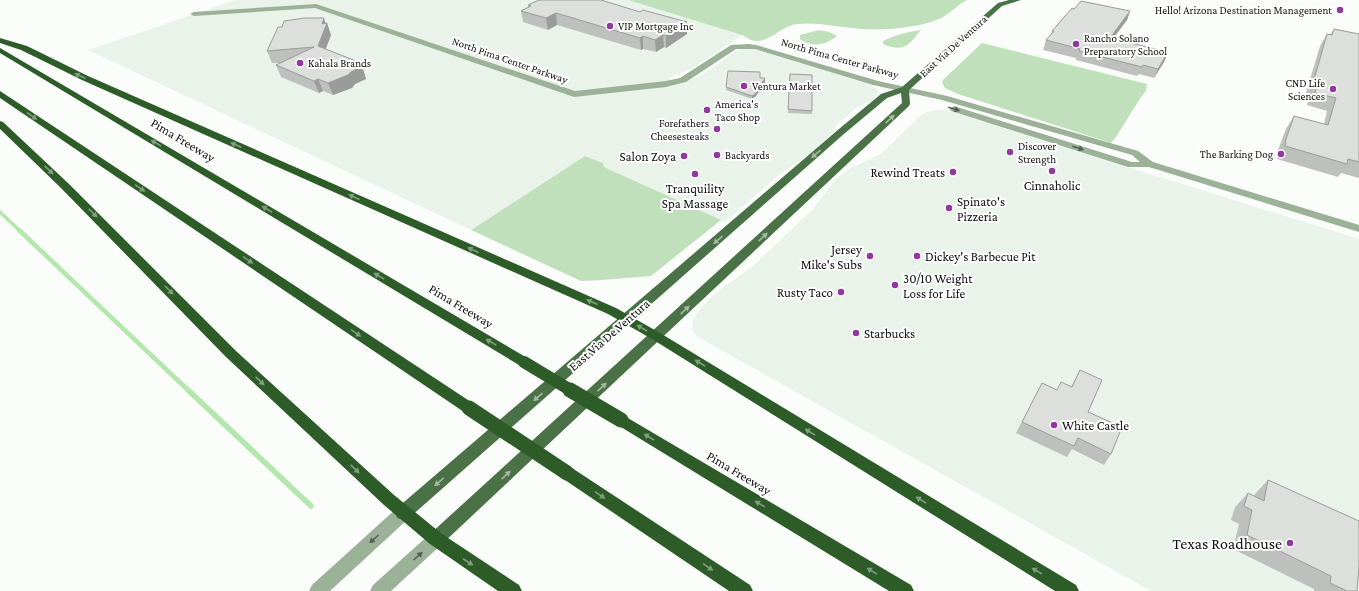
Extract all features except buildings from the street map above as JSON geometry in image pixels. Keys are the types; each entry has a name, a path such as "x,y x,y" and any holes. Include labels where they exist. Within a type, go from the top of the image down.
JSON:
{"highway":[{"path":"0,40 24,48 91,81 627,319 1070,591"},
{"name":"Pima Freeway","path":"0,50 905,591"},
{"path":"0,94 744,591"},
{"path":"0,124 65,186 231,354 403,513 436,539 513,591"}],"main road":[{"name":"East Via De Ventura","path":"403,513 848,126 884,96 905,89 1000,2 1018,0"},
{"path":"436,539 906,104 905,89"}],"street":[{"name":"North Pima Center Parkway","path":"194,14 316,6 574,94 666,84 683,80 734,48 748,46 763,48 876,83 905,89 940,104 1131,164 1150,164 1359,229"},
{"name":"East Via De Ventura","path":"318,591 403,513"},
{"path":"379,591 436,539"}],"shaded area":[{"path":"236,0 628,0 742,35 691,69 668,78 678,85 704,74 736,51 751,48 867,84 877,89 878,92 874,99 857,107 836,126 833,133 813,152 780,174 725,222 604,167 585,156 471,230 88,50"},
{"path":"934,110 943,110 961,115 1359,239 1359,591 1151,591 696,336 692,329 693,320 701,308 719,290 752,267 813,209 836,179 847,170 881,154 922,114"}],"green space":[{"path":"628,0 967,0 943,17 919,25 873,29 818,24 797,24 786,28 767,39 756,41 750,40 742,35"},
{"path":"819,30 829,32 837,36 828,42 819,44 809,44 800,39 800,35"},
{"path":"921,30 913,40 905,46 896,48 883,44 883,41 892,37"},
{"path":"982,43 1147,84 1146,91 1111,143 958,94 945,88 942,82 943,80"},
{"path":"585,156 603,163 604,167 721,220 651,276 581,281 471,230"}],"waterway":[{"path":"0,212 20,231"},
{"path":"19,230 189,391"},
{"path":"188,390 311,506"}],"place":[{"name":"Hello! Arizona Destination Management","path":"1340,10"},
{"name":"VIP Mortgage Inc","path":"610,26"},
{"name":"Rancho Solano Preparatory School","path":"1076,44"},
{"name":"Kahala Brands","path":"300,63"},
{"name":"Ventura Market","path":"744,86"},
{"name":"CND Life Sciences","path":"1333,89"},
{"name":"America's Taco Shop","path":"707,110"},
{"name":"Forefathers Cheesesteaks","path":"717,129"},
{"name":"Discover Strength","path":"1010,152"},
{"name":"The Barking Dog","path":"1281,154"},
{"name":"Backyards","path":"717,155"},
{"name":"Salon Zoya","path":"684,156"},
{"name":"Cinnaholic","path":"1052,171"},
{"name":"Rewind Treats","path":"953,172"},
{"name":"Tranquility Spa Massage","path":"695,174"},
{"name":"Spinato's Pizzeria","path":"949,208"},
{"name":"Jersey Mike's Subs","path":"870,256"},
{"name":"Dickey's Barbecue Pit","path":"917,256"},
{"name":"30/10 Weight Loss for Life","path":"895,285"},
{"name":"Rusty Taco","path":"841,292"},
{"name":"Starbucks","path":"856,333"},
{"name":"White Castle","path":"1054,425"},
{"name":"Texas Roadhouse","path":"1290,543"}]}
